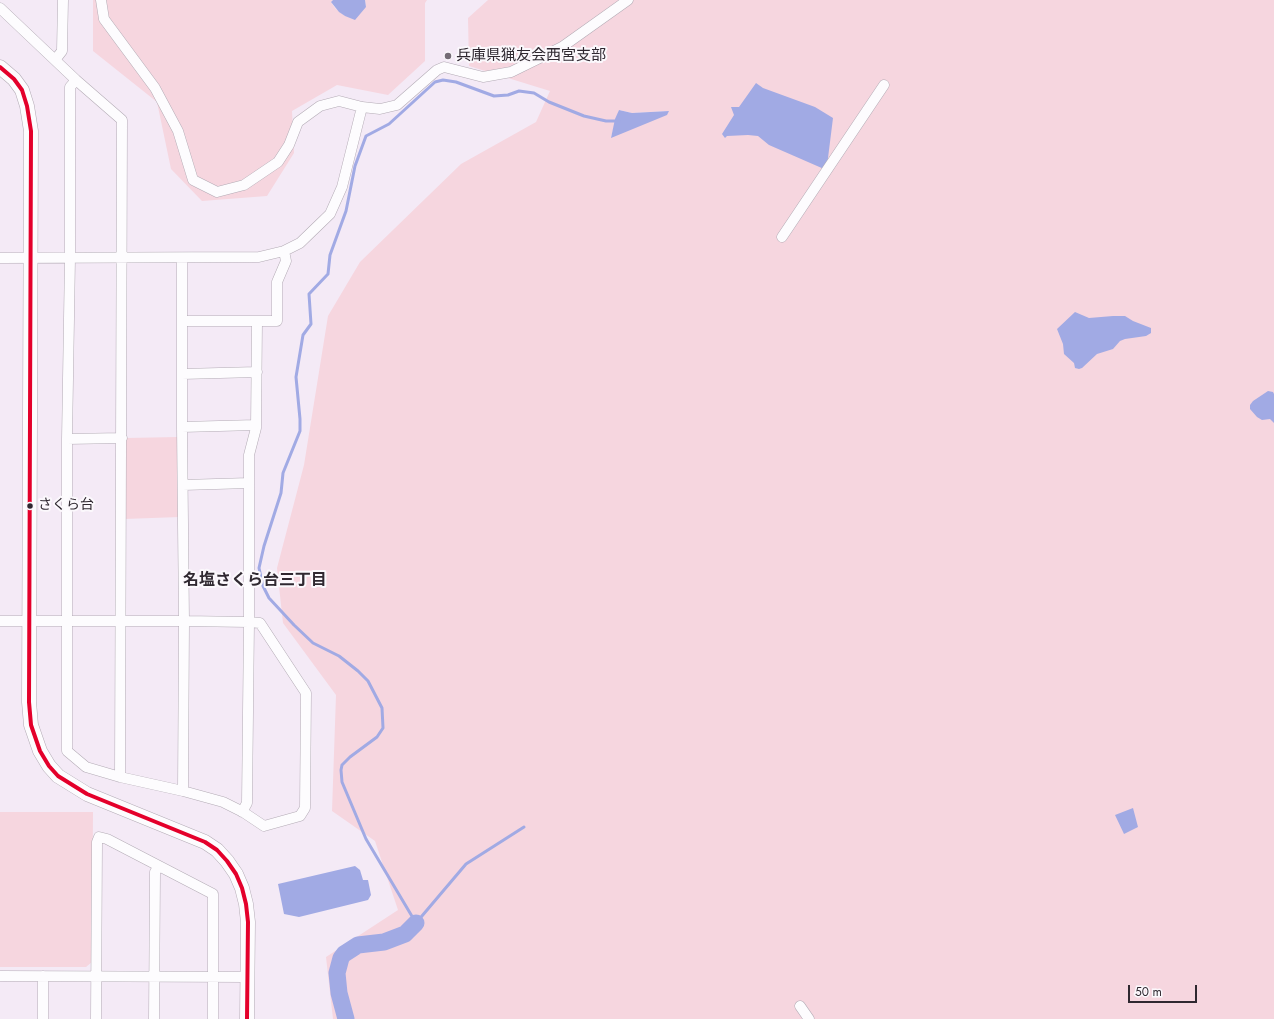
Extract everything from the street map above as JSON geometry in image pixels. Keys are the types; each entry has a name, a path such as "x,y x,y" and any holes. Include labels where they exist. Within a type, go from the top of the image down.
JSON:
{"street":[{"path":"0,0 0,8 76,80 122,120 123,258 120,777"},
{"path":"55,60 62,51 62,0"},
{"path":"101,0 104,19 155,88 178,132 193,180 217,192 244,185 278,162 289,145 298,122 320,106 339,100 362,107 380,109 397,105 437,70 444,67 484,77 511,72 562,47 628,0"},
{"path":"0,66 14,79 22,90 30,120 31,725 40,751 49,766 58,776 87,794 199,839 217,850 227,861 236,874 242,888 246,904 248,922 247,1019"},
{"path":"0,621 67,621 121,621 184,621 260,623 306,693 305,808 300,816 264,826 224,802 120,777 86,767 67,751 67,621 67,439 70,258 70,87 76,80"},
{"path":"782,237 884,85"},
{"path":"0,258 259,257 284,251 300,243 330,214 342,187 362,107"},
{"path":"182,321 277,321 277,282 286,261 284,251"},
{"path":"182,258 184,621 183,791"},
{"path":"242,812 247,803 249,455 256,425 257,321"},
{"path":"182,374 257,372"},
{"path":"182,427 256,425"},
{"path":"67,439 122,438"},
{"path":"183,485 249,483"},
{"path":"96,1019 97,842 99,837 107,839 213,894 213,1019"},
{"path":"154,1019 156,872 159,866"},
{"path":"0,976 248,977"},
{"path":"43,976 43,1019"},
{"path":"800,1006 809,1019"}],"shaded area":[{"path":"93,0 333,0 331,2 335,8 345,16 366,7 365,0 427,0 425,3 425,61 388,95 337,85 292,111 294,153 267,196 202,201 171,169 157,102 93,51"},
{"path":"488,0 1274,0 1274,1019 333,1019 326,957 398,910 375,841 332,811 336,695 283,623 277,568 304,465 328,316 360,262 461,164 536,122 550,91 469,66 468,18","holes":["619,110 632,113 669,111 611,137"]},
{"path":"178,437 180,517 124,519 126,438"},
{"path":"0,812 93,812 92,962 86,967 0,967"}],"water":[{"path":"333,0 365,0 366,7 355,20 339,12 331,2"},
{"path":"756,83 763,88 815,107 833,118 827,166 824,169 769,145 758,136 727,136 725,138 722,134 734,115 731,107 739,107"},
{"path":"619,110 632,113 669,111 667,115 611,138 615,119"},
{"path":"1075,312 1089,318 1125,316 1151,328 1151,333 1146,336 1120,341 1113,349 1097,354 1082,368 1075,368 1074,363 1064,354 1063,344 1057,329"},
{"path":"1268,391 1273,392 1274,394 1274,423 1270,419 1262,420 1250,409 1250,405 1253,401"},
{"path":"1133,808 1138,827 1124,834 1115,815"},
{"path":"355,866 360,870 363,880 368,880 371,895 368,900 299,917 284,914 278,884"}],"waterway":[{"path":"524,827 466,864 416,923 366,839 342,782 342,765 350,757 377,737 383,728 382,708 368,681 358,671 339,656 313,643 269,598 263,586 259,568 264,546 281,493 283,473 300,431 296,377 303,335 311,324 309,294 328,274 330,255 346,211 355,166 366,136 389,124 435,82 443,80 456,82 494,96 508,95 519,91 534,93 549,102 584,116 606,121 619,121"},
{"path":"346,1019 339,993 337,973 341,958 344,954 358,945 384,942 405,934 416,923"}],"transit line":[{"path":"0,67 14,79 22,90 27,106 31,131 29,702 31,725 40,751 49,766 58,776 87,794 205,842 217,850 227,861 236,874 242,888 246,904 248,922 247,1019"}],"place":[{"name":"兵庫県猟友会西宮支部","path":"448,56"},
{"name":"さくら台","path":"30,506"}],"district":[{"name":"名塩さくら台三丁目","path":"255,581"}]}
